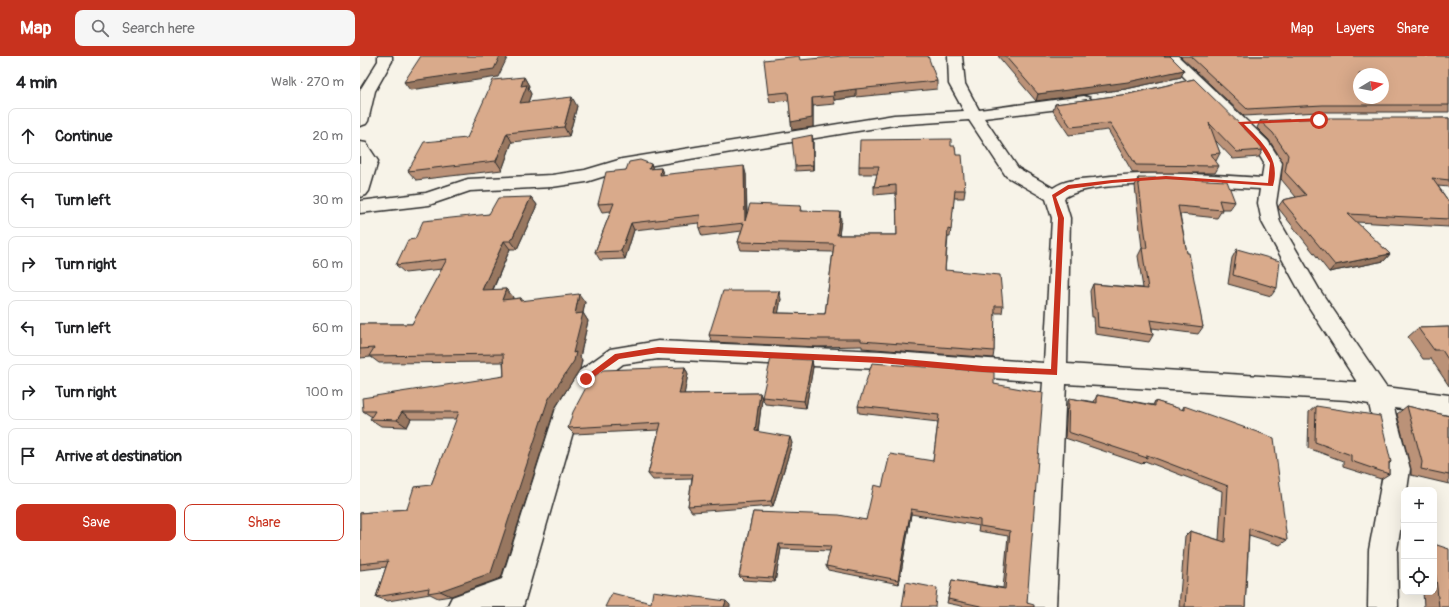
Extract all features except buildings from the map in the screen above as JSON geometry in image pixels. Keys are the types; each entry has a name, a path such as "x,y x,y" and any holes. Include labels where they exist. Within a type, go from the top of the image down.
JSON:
{"street":[{"path":"360,122 367,90 385,59 402,56"},
{"path":"955,56 957,84 974,115 1012,172 1054,196 1061,218 1055,372 1041,607"},
{"path":"1170,56 1188,82 1240,123 1262,145 1273,163 1267,203 1271,222 1312,295 1379,396 1397,469 1383,550 1383,607"},
{"path":"360,207 405,204 429,199 468,184 552,182 586,176 622,165 894,120 974,115 1099,99"},
{"path":"1240,123 1264,122"},
{"path":"360,147 369,161 360,191"},
{"path":"1054,196 1068,187 1112,181 1166,178 1271,184"},
{"path":"462,607 510,599 565,416 586,379 618,356 658,350 881,360 983,369 1348,390 1379,396 1449,405"}],"route":[{"path":"586,379 618,356 658,350 881,360 983,369 1055,372 1061,218 1054,196 1068,187 1112,181 1166,178 1271,184 1273,163 1262,145 1240,123 1319,120"}]}
